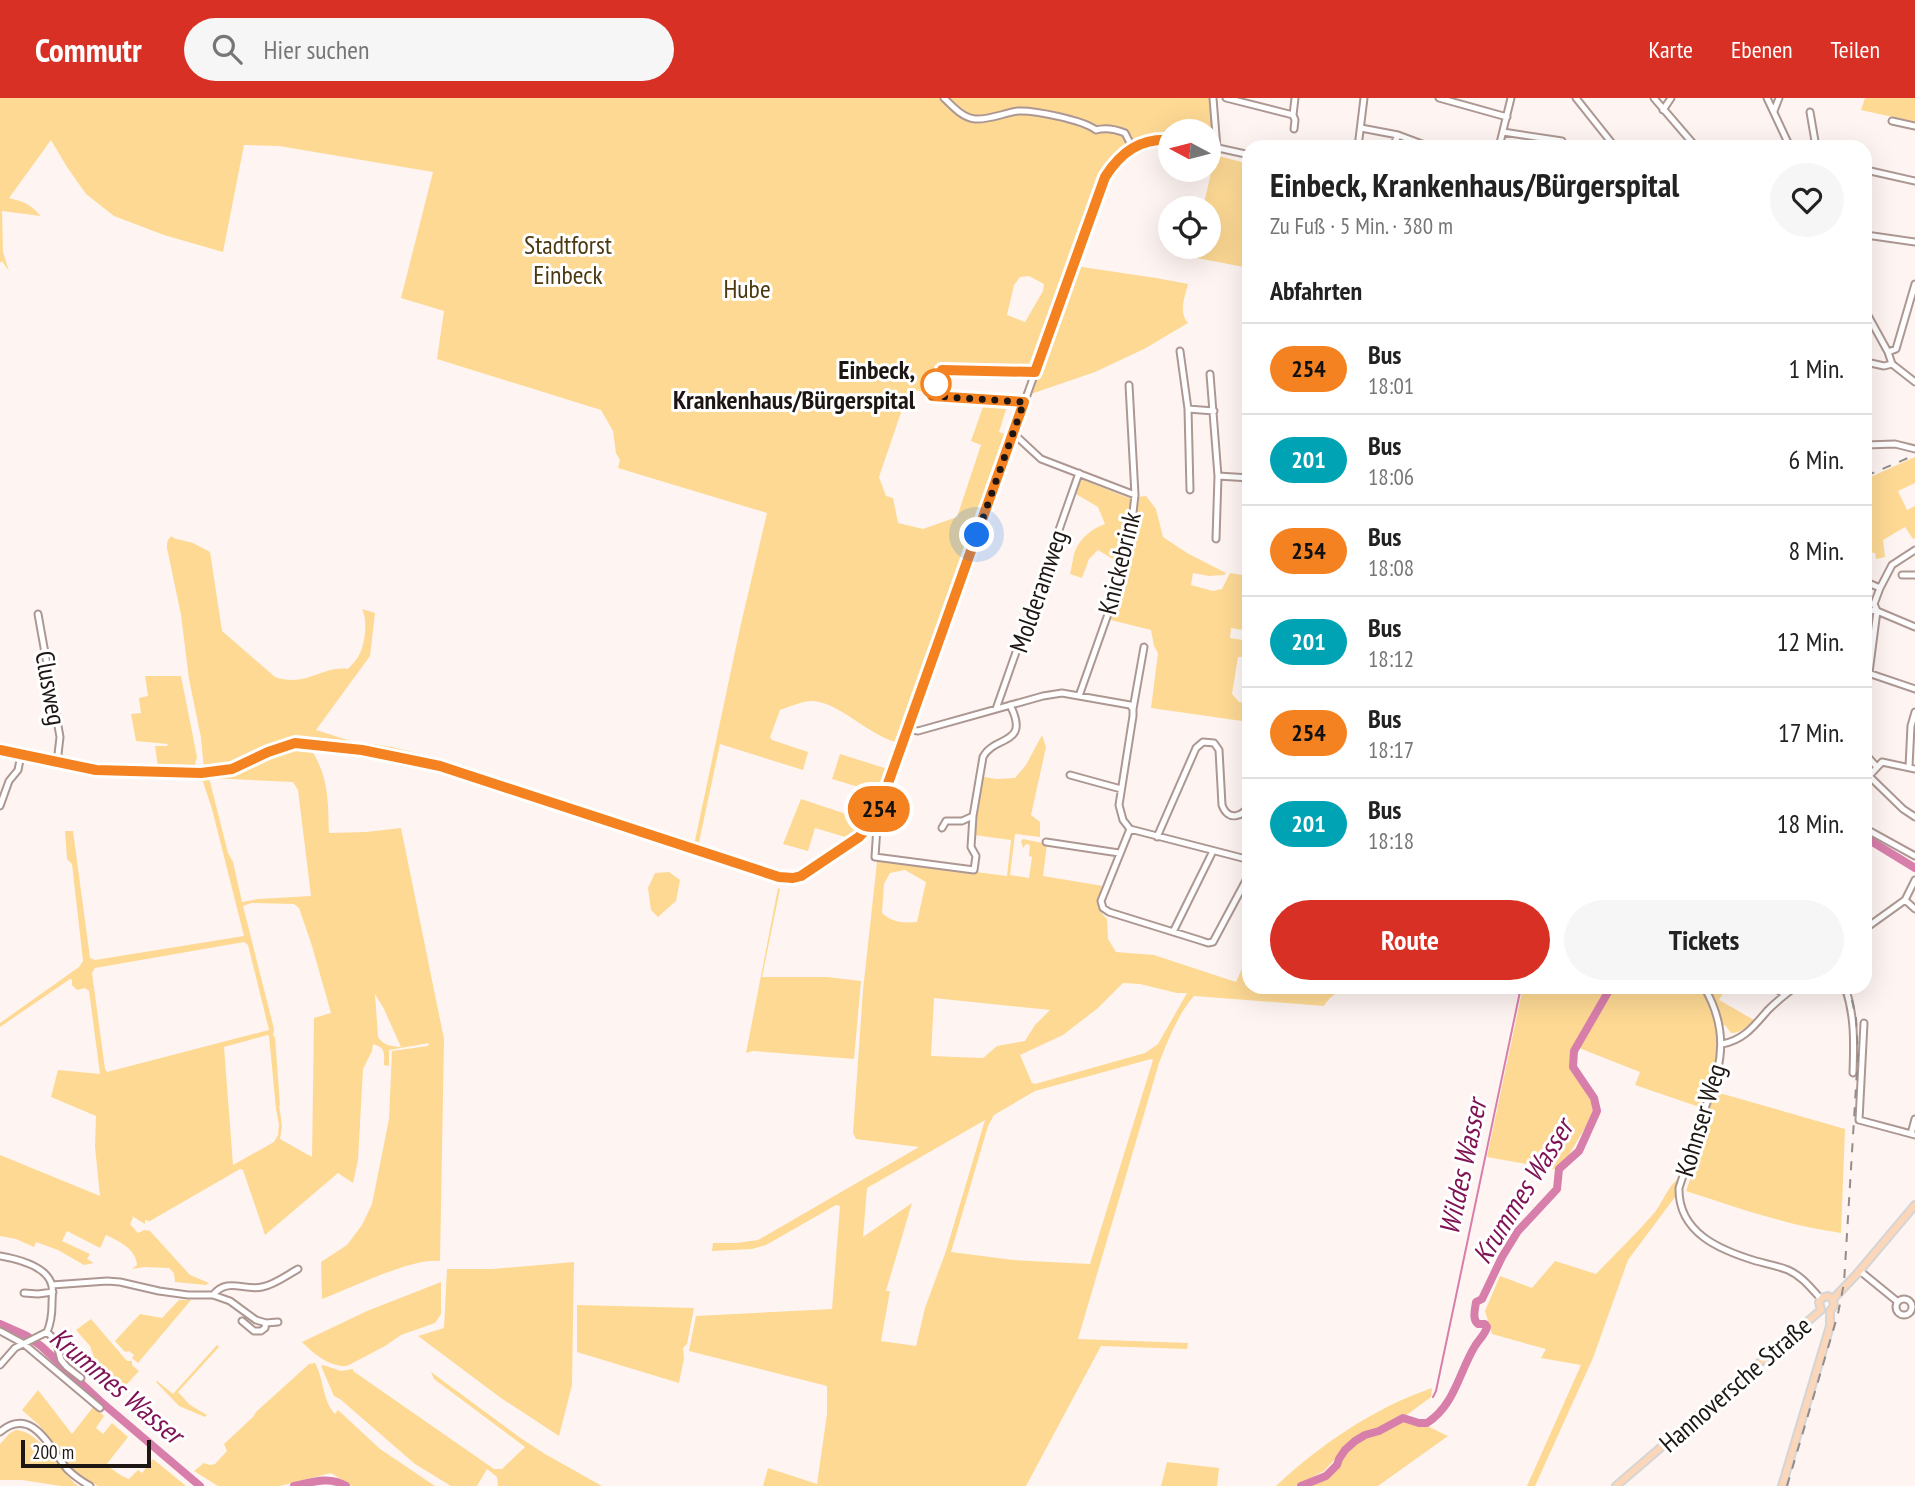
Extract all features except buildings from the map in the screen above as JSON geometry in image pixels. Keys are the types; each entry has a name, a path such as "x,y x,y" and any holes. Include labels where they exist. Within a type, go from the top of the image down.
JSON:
{"main road":[{"name":"Hannoversche Straße","path":"1833,1300 1915,1205"},
{"path":"1782,1486 1830,1325 1830,1311 1834,1306 1833,1300 1828,1296 1821,1299 1818,1305 1825,1312 1830,1311"},
{"name":"Hannoversche Straße","path":"1616,1486 1821,1310"}],"street":[{"path":"944,98 974,119 1020,111 1082,123 1096,130 1117,129 1125,133 1132,147"},
{"path":"1213,98 1215,119"},
{"path":"1226,98 1293,115"},
{"path":"1294,129 1295,98"},
{"path":"1359,140 1364,98"},
{"path":"1439,98 1507,117"},
{"path":"1501,140 1512,98"},
{"path":"1576,98 1609,140"},
{"path":"1654,98 1690,140"},
{"path":"1664,110 1671,98"},
{"path":"1767,98 1787,140"},
{"path":"1774,112 1779,98"},
{"path":"1810,112 1815,140"},
{"path":"1892,121 1915,126"},
{"path":"1361,128 1411,140"},
{"path":"1503,132 1555,140"},
{"path":"1396,140 1398,135"},
{"path":"0,750 96,770 201,773 232,769 295,743 362,750 440,766 779,877 801,876 859,837 873,824 1105,177 1113,164 1132,147 1158,141"},
{"path":"1222,149 1242,153"},
{"path":"1872,171 1915,181"},
{"path":"1872,236 1915,242"},
{"path":"1888,352 1896,349 1915,284"},
{"path":"1872,323 1892,364 1915,382"},
{"path":"1180,351 1188,409 1190,491"},
{"path":"1872,363 1884,366 1892,364"},
{"path":"1024,402 932,396 944,368 1035,372"},
{"path":"1210,374 1218,476 1216,539"},
{"name":"Knickebrink","path":"1079,696 1113,600 1130,539 1135,495 1129,386"},
{"path":"1188,409 1214,411"},
{"path":"1013,433 1041,458 1135,495"},
{"path":"1872,445 1895,444 1915,449"},
{"name":"Molderamweg","path":"996,709 1079,473"},
{"path":"1218,476 1242,478"},
{"path":"1872,642 1877,611 1874,604 1881,588 1892,565 1915,550"},
{"path":"1902,575 1915,575"},
{"path":"1872,584 1881,588"},
{"path":"1872,611 1915,627"},
{"name":"Clusweg","path":"38,614 60,737 57,763"},
{"path":"1144,647 1131,707 1133,716 1119,805 1123,820 1129,829 1242,858"},
{"path":"1872,674 1915,689"},
{"path":"908,729 918,731 1043,696 1062,694 1131,707"},
{"path":"873,824 877,826 875,857 974,870 976,856 971,847 973,816 984,757 986,751 1012,737 1016,730 1010,705"},
{"path":"1872,770 1882,762 1912,768 1911,726 1915,712"},
{"path":"1157,837 1196,748 1203,742 1214,743 1219,750 1224,811 1230,816 1242,814"},
{"path":"0,806 9,781 18,770 21,755"},
{"path":"1872,762 1877,767"},
{"path":"1070,775 1121,789"},
{"path":"1872,779 1915,817"},
{"path":"942,828 946,821 962,821 973,816"},
{"path":"1129,829 1101,901 1103,908 1109,912 1208,943 1213,942 1242,888"},
{"path":"1872,832 1915,856"},
{"path":"1046,842 1119,853"},
{"path":"1173,932 1213,851"},
{"path":"1872,924 1905,900 1915,880"},
{"path":"1905,900 1915,909"},
{"path":"1707,994 1714,1008 1721,1040"},
{"path":"1847,994 1855,1032 1853,1073"},
{"name":"Kohnser Weg","path":"1785,995 1751,1030 1738,1039 1721,1040 1717,1072 1679,1188 1679,1196 1684,1215 1695,1230 1717,1245 1801,1277 1821,1299"},
{"path":"1864,1023 1859,1120 1913,1135 1915,1119"},
{"path":"0,1256 35,1267 44,1273 52,1288 52,1311 47,1332 15,1348 0,1365"},
{"path":"213,1295 228,1285 264,1287 298,1269"},
{"path":"1860,1271 1898,1302"},
{"path":"24,1293 38,1294 52,1288 107,1281 120,1282 159,1291 213,1295 230,1301 256,1320 278,1322"},
{"path":"1903,1299 1911,1303 1913,1309 1907,1315 1901,1315 1896,1309 1898,1302 1903,1299"},
{"path":"242,1321 254,1331 261,1331 266,1323"},
{"path":"0,1331 27,1343 100,1408"},
{"path":"47,1332 56,1341 61,1360 80,1378"},
{"path":"0,1432 15,1423 32,1426 72,1474 90,1486"}],"green space":[{"name":"Stadtforst Einbeck","path":"0,98 1211,98 1212,119 1158,119 1158,136 1134,141 1134,151 1117,166 1109,178 1075,266 1188,284 1183,314 1188,323 1144,349 1095,372 1028,395 1037,371 1032,369 935,365 925,392 909,389 879,477 886,496 893,498 898,523 923,529 957,517 981,445 971,441 984,404 1007,406 999,432 1005,434 904,733 899,733 896,742 875,733 833,707 812,701 780,710 770,737 808,752 803,770 720,744 698,847 694,845 767,513 618,468 620,460 616,453 613,431 601,410 437,359 444,311 401,298 433,172 279,146 244,145 223,252 164,235 114,216 86,194 51,140 9,198 26,204 41,216 2,211 3,252 9,271 2,261 0,263","holes":["1029,276 1044,284 1043,291 1025,322 1007,315 1014,285 1020,277"]},
{"path":"1865,98 1915,98 1915,122 1861,110"},
{"path":"1222,157 1242,162 1242,267 1202,259 1221,259 1221,196 1206,196 1209,182 1222,182"},
{"path":"1915,457 1915,483 1898,491 1907,510 1915,506 1915,538 1913,539 1905,527 1883,540 1885,557 1876,559 1875,553 1872,553 1872,476"},
{"path":"1081,479 1129,498 1146,496 1156,509 1163,537 1226,573 1209,576 1193,573 1191,585 1213,591 1222,589 1230,573 1242,575 1242,630 1231,628 1230,638 1242,640 1242,657 1238,657 1232,694 1242,703 1242,721 1151,708 1158,653 1151,630 1111,620 1126,567 1098,550 1089,559 1082,578 1070,574 1074,553 1080,542 1091,531 1105,524 1098,507 1076,494"},
{"path":"172,536 210,552 222,631 275,677 296,680 330,670 348,669 358,657 363,645 365,625 362,609 375,613 370,656 316,730 351,741 424,755 310,739 291,740 227,767 204,770 181,615 167,548 168,540"},
{"path":"145,676 181,676 197,757 194,768 158,767 155,746 168,744 136,741 131,714 141,713 139,698 148,696"},
{"path":"1042,735 1046,747 1031,815 1040,822 1040,837 1015,834 1010,875 1029,878 1032,857 1029,856 1030,845 1026,844 1023,848 1023,839 1047,844 1043,876 1103,886 1098,907 1107,919 1108,939 1116,952 1154,955 1236,982 1242,969 1242,994 1335,994 1324,1006 1194,996 1170,1036 1159,1063 1078,1339 1188,1343 1187,1349 1101,1346 1026,1486 763,1486 768,1468 817,1484 827,1414 827,1386 689,1351 696,1316 832,1309 840,1206 836,1205 766,1245 752,1249 712,1251 713,1243 758,1240 919,1147 856,1139 853,1133 863,990 877,862 875,859 1007,876 1011,840 974,835 983,777 1015,778 1026,765","holes":["905,870 926,882 917,922 898,922 882,913 884,884 890,873","1123,983 1187,993 1158,1044 1145,1053 1032,1083 1020,1055 1063,1035 1098,1008","934,998 1050,1010 1035,1025 1025,1041 997,1046 983,1058 931,1056","1153,1060 1090,1264 1013,1260 951,1252 988,1126 994,1115 1035,1091","985,1120 946,1251 925,1308 916,1346 881,1341 890,1291 886,1291 912,1203 863,1237 867,1188"]},
{"path":"296,746 310,748 316,758 326,789 329,833 401,828 444,1039 440,1261 413,1264 322,1299 321,1262 347,1245 362,1225 372,1204 389,1119 392,1051 428,1046 429,1043 389,1050 389,1066 384,1065 382,1049 373,1044 363,1069 358,1160 353,1183 338,1173 265,1235 243,1170 240,1169 150,1221 145,1220 145,1224 132,1216 130,1224 138,1233 150,1231 190,1275 209,1283 206,1285 175,1282 174,1273 169,1268 132,1269 137,1265 134,1254 106,1235 100,1248 67,1231 62,1241 90,1254 87,1259 94,1263 84,1265 58,1250 36,1242 34,1247 0,1236 0,1155 100,1196 95,1147 96,1116 51,1097 58,1070 100,1074 89,991 85,988 77,990 70,979 0,1027 0,1023 79,967 83,961 72,864 67,859 65,831 73,831 90,958 95,960 244,936 212,809 203,782 197,778 223,774","holes":["209,778 293,782 298,790 311,896 242,902 233,862 228,853","251,903 294,904 299,908 331,1013 314,1018 312,1157 280,1139 282,1126 274,1029 243,906","244,942 248,945 269,1030 107,1072 92,973 95,968","375,994 401,1047 385,1044 378,1037","268,1035 278,1135 274,1142 233,1165 224,1047"]},
{"path":"840,754 891,770 882,794 832,779"},
{"path":"801,799 870,822 852,839 815,828 808,851 783,844"},
{"path":"669,872 680,880 676,901 658,917 651,910 648,888 655,873"},
{"path":"778,888 780,889 762,977 827,977 861,981 854,1059 753,1051 746,1053"},
{"path":"1522,994 1605,994 1572,1051 1572,1068 1592,1099 1595,1111 1560,1170 1487,1157"},
{"path":"1609,994 1723,994 1719,1000 1754,1020 1735,1033 1731,1033 1725,1025 1717,1027 1718,1058 1709,1090 1845,1129 1841,1233 1781,1221 1686,1191 1714,1112 1635,1085 1640,1072 1579,1048"},
{"path":"1677,1180 1675,1197 1628,1260 1593,1358 1535,1486 1527,1486 1581,1365 1541,1358 1546,1349 1492,1334 1485,1311 1500,1276 1532,1288 1555,1261 1596,1274 1655,1212"},
{"path":"574,1262 572,1385 559,1436 501,1398 418,1336 444,1328 447,1269 492,1269"},
{"path":"441,1282 441,1314 435,1323 401,1335 347,1366 328,1362 302,1342 367,1311"},
{"path":"179,1300 191,1300 138,1363 132,1358 134,1355 129,1351 125,1352 115,1341 140,1314 162,1318"},
{"path":"577,1305 694,1308 687,1344 683,1348 684,1358 679,1383 577,1352"},
{"path":"91,1319 139,1371 117,1395 109,1393 105,1387 90,1346 76,1330"},
{"path":"217,1345 219,1347 178,1392 190,1405 207,1415 205,1417 179,1406 156,1382 173,1394"},
{"path":"315,1363 328,1402 335,1414 338,1410 380,1449 435,1486 352,1486 331,1473 280,1486 218,1486 194,1471 204,1463 215,1464 227,1451 224,1444 309,1364"},
{"path":"321,1366 341,1371 353,1369 494,1469 502,1469 525,1447 434,1379 431,1372 522,1439 602,1486 498,1486 497,1477 487,1469 477,1486 451,1486 415,1464 334,1396"},
{"path":"1432,1388 1431,1397 1408,1414 1351,1442 1324,1471 1295,1486 1276,1486 1311,1456 1349,1429 1389,1406"},
{"path":"38,1390 72,1434 94,1406 104,1416 96,1428 103,1434 112,1423 128,1437 106,1465 122,1476 129,1479 138,1470 142,1473 153,1459 186,1486 98,1486 82,1477 39,1425 22,1410"},
{"path":"1402,1422 1427,1426 1448,1436 1378,1486 1310,1486 1332,1475 1349,1449 1361,1439 1384,1432"},
{"path":"16,1430 25,1432 42,1444 78,1486 0,1480 0,1444"},
{"path":"1167,1462 1219,1468 1217,1486 1161,1486"}],"waterway":[{"name":"Krummes Wasser","path":"1872,842 1915,868"},
{"name":"Wildes Wasser","path":"1433,1397 1520,994"},
{"name":"Krummes Wasser","path":"1301,1486 1326,1476 1337,1465 1345,1450 1365,1435 1403,1418 1427,1423 1450,1398 1469,1356 1487,1327 1475,1320 1476,1302 1482,1299 1518,1231 1557,1189 1559,1169 1579,1151 1597,1111 1594,1098 1573,1067 1574,1051 1607,994"},
{"name":"Krummes Wasser","path":"0,1324 27,1336 41,1346 100,1401 200,1486"},
{"name":"Krummes Wasser","path":"294,1486 327,1481 346,1486"}],"railway":[{"path":"1872,473 1915,455"},
{"path":"1787,1486 1838,1314 1844,1283 1858,1054 1856,1018 1851,994"}],"bus line":[{"name":"254","path":"0,750 96,770 201,773 232,769 295,743 362,750 440,766 779,877 801,876 859,837 875,820 1024,402 932,396 942,370 1035,372 1105,177 1113,164 1132,147 1158,141"}],"place":[{"name":"Einbeck, Krankenhaus/Bürgerspital","path":"936,384"}],"route":[{"path":"936,384 932,396 1024,402 977,535"}],"park label":[{"name":"Hube","path":"747,288"}]}
